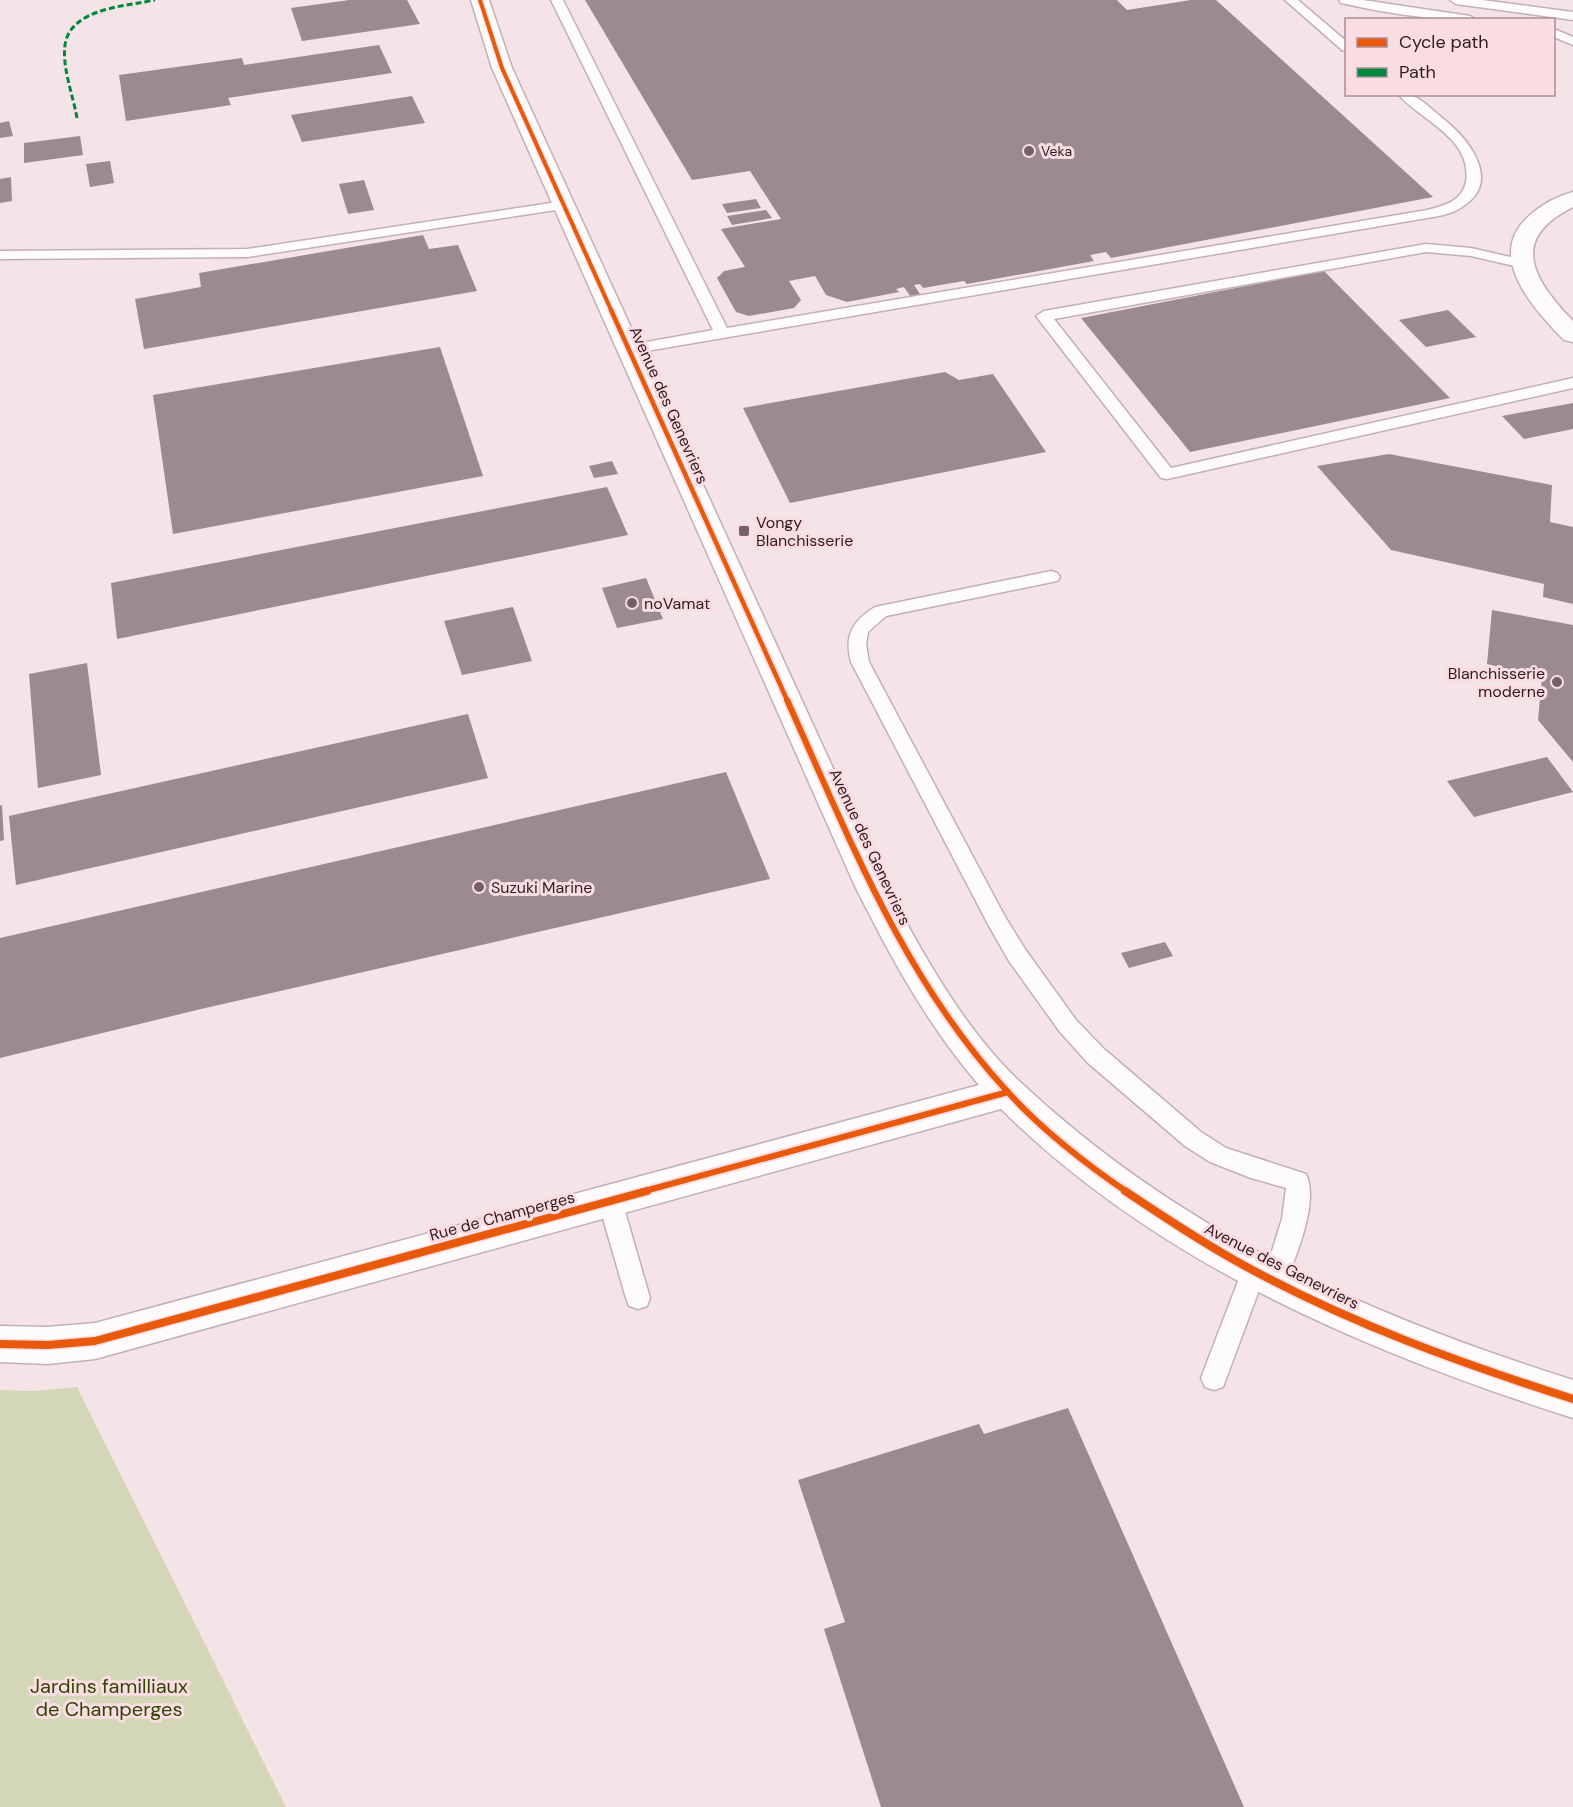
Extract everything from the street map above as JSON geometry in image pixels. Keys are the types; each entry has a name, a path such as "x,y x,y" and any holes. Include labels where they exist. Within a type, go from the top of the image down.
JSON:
{"street":[{"name":"Avenue des Genevriers","path":"480,0 502,68 891,927 943,1012 1008,1092 1090,1165 1143,1205 1208,1246 1264,1276 1408,1341 1573,1399"},
{"path":"1573,199 1545,211 1534,222 1521,248 1527,280 1537,297 1573,335"},
{"name":"Rue de Champerges","path":"0,1344 69,1345 95,1341 1008,1092"}],"lane":[{"path":"557,0 722,333"},
{"path":"1291,0 1345,44"},
{"path":"1345,0 1456,18"},
{"path":"1456,0 1573,16"},
{"path":"1555,33 1573,41"},
{"path":"629,349 1415,216 1459,205 1467,198 1474,181 1474,165 1468,150 1406,96"},
{"path":"0,255 247,253 564,205"},
{"path":"1523,264 1450,249 1415,250 1044,316 1167,474 1573,383"},
{"path":"1051,577 881,611 866,620 857,632 855,647 860,662 996,920 1017,955 1068,1026 1096,1056 1193,1139 1218,1155 1251,1168 1298,1181 1299,1202 1295,1226 1264,1276 1214,1378"},
{"path":"610,1201 638,1298"}],"green space":[{"name":"Jardins familliaux de Champerges","path":"77,1387 286,1807 0,1807 0,1390 31,1391"}],"building":[{"path":"349,0 407,0 420,24 302,41 291,8"},
{"name":"Veka","path":"585,0 1117,0 1127,10 1191,0 1216,0 1433,197 1111,258 1106,252 1090,255 1094,261 967,284 964,281 923,288 920,284 914,285 920,294 910,296 904,287 896,289 899,292 847,302 826,295 815,276 789,281 801,300 794,308 749,316 736,312 717,278 724,271 745,267 721,229 781,219 750,171 692,180"},
{"path":"379,45 392,73 228,98 231,105 126,121 119,75 242,58 244,65"},
{"path":"412,96 425,123 302,142 291,115"},
{"path":"9,121 13,136 0,138 0,123"},
{"path":"80,136 83,155 24,163 24,143"},
{"path":"110,161 114,183 90,187 86,164"},
{"path":"11,177 12,201 0,203 0,179"},
{"path":"364,180 374,210 348,214 339,184"},
{"path":"756,199 761,208 727,213 722,204"},
{"path":"766,210 772,218 732,225 727,216"},
{"path":"423,235 429,249 458,245 477,291 144,349 135,299 201,287 199,273"},
{"path":"1324,271 1450,398 1190,452 1081,318"},
{"path":"1448,310 1476,337 1426,347 1399,320"},
{"path":"440,347 483,476 173,534 153,395"},
{"path":"945,372 959,380 993,374 1046,452 790,503 743,408"},
{"path":"1573,403 1573,429 1524,439 1502,416"},
{"path":"1389,454 1552,485 1550,522 1573,527 1573,604 1543,597 1544,584 1391,550 1317,466"},
{"path":"612,461 618,474 594,478 589,466"},
{"path":"607,487 628,535 117,639 111,583"},
{"name":"noVamat","path":"646,578 663,619 617,628 602,588"},
{"path":"513,607 532,661 462,675 444,621"},
{"name":"Blanchisserie moderne","path":"1492,610 1573,625 1573,762 1538,720 1542,677 1487,664"},
{"path":"87,663 101,775 38,788 29,674"},
{"path":"468,714 488,778 16,885 9,816"},
{"path":"1547,757 1573,792 1474,817 1447,781"},
{"name":"Suzuki Marine","path":"726,772 770,879 201,1009 0,1058 0,938"},
{"path":"2,805 4,840 0,841 0,806"},
{"path":"1165,942 1173,956 1129,968 1121,953"},
{"path":"1068,1408 1244,1807 881,1807 824,1629 845,1622 798,1480 979,1424 984,1434"}],"marked path":[{"path":"77,118 65,52 68,33 76,24 101,12 155,0"}],"cycle path":[{"path":"480,0 502,68 870,884 899,940 931,993 986,1069 1037,1120 1124,1190 1183,1229 1244,1265 1307,1298 1372,1327 1439,1354 1573,1399"},
{"path":"0,1344 48,1345 95,1341 1008,1092"}],"place":[{"name":"Veka","path":"1029,151"},
{"name":"Vongy Blanchisserie","path":"744,531"},
{"name":"noVamat","path":"632,603"},
{"name":"Blanchisserie moderne","path":"1557,682"},
{"name":"Suzuki Marine","path":"479,887"}]}
